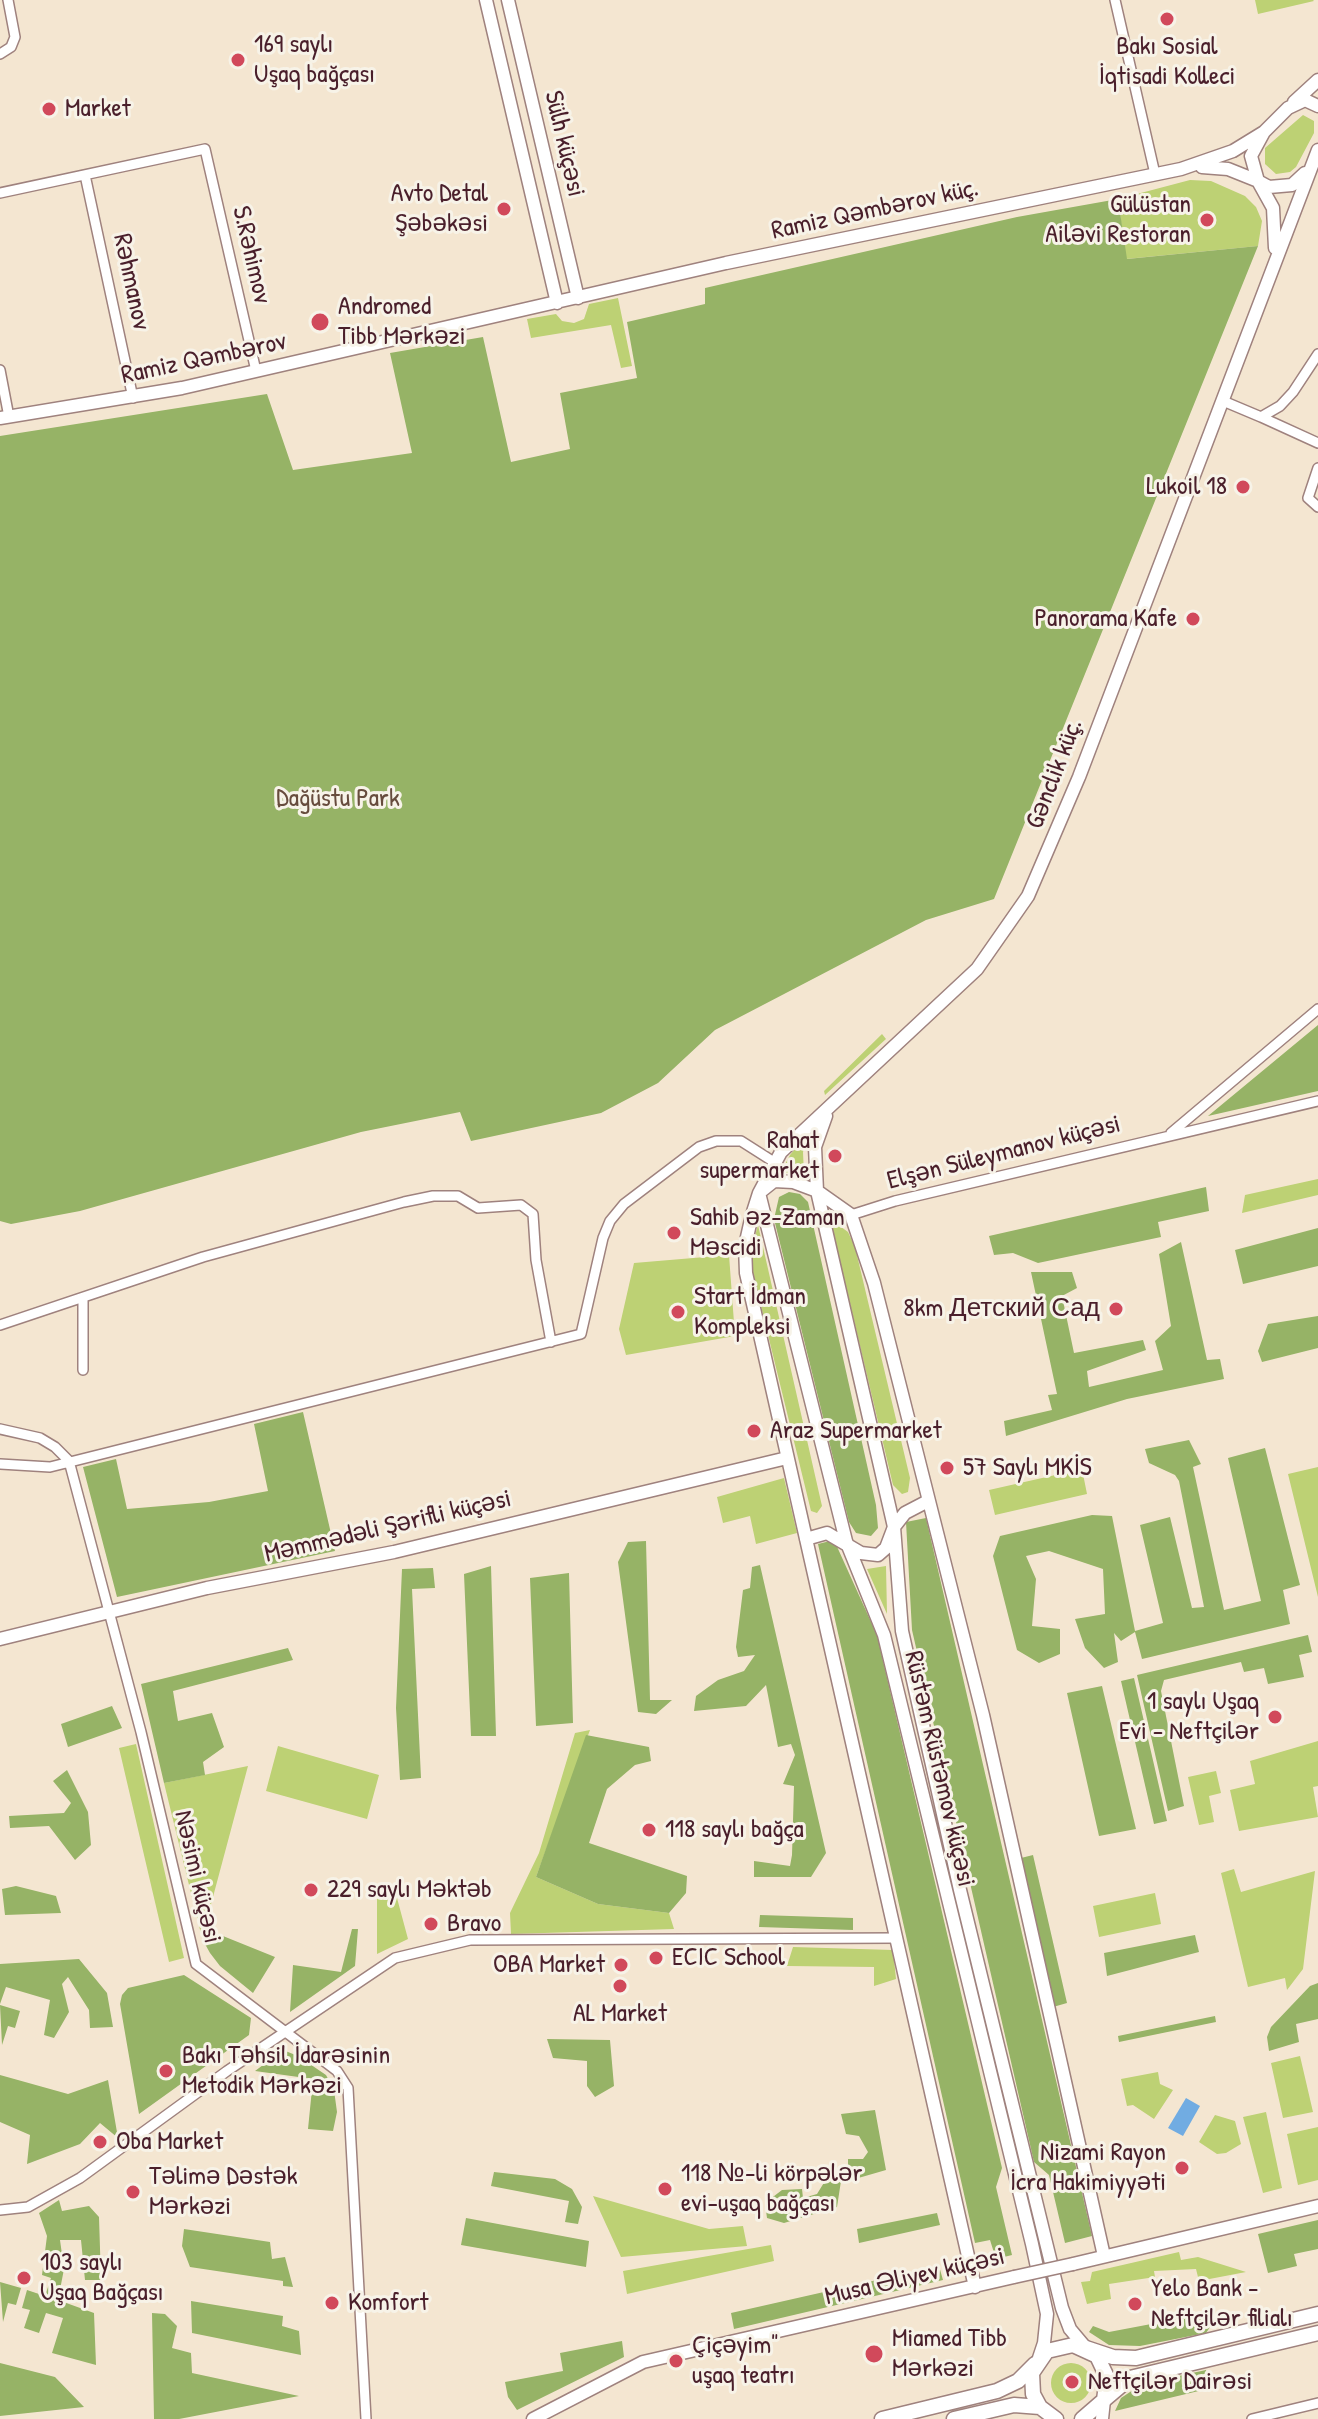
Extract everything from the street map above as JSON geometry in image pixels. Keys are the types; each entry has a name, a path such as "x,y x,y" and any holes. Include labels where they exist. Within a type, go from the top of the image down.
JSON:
{"main road":[{"name":"Sülh küçəsi","path":"486,0 557,303"},
{"name":"Sülh küçəsi","path":"508,0 578,298"},
{"path":"501,64 522,60"},
{"path":"1181,169 1233,151 1264,132 1318,80"},
{"path":"1288,108 1305,100 1318,106"},
{"path":"1264,132 1251,156 1258,181 1273,208 1276,221 1267,282"},
{"path":"1267,282 1318,150"},
{"path":"1181,169 1219,167 1285,187 1300,179 1310,167"},
{"name":"Ramiz Qəmbərov küç.","path":"557,303 726,263 1181,169"},
{"name":"Gənclik küç.","path":"778,1157 977,969 1028,896 1079,777 1267,282"},
{"name":"Ramiz Qəmbərov","path":"4,418 133,398 557,303"},
{"name":"Rüstəm Rüstəmov küçəsi","path":"835,1103 818,1131 815,1147 817,1191 894,1527 902,1631 960,1890 1062,2308 1070,2329 1086,2348"},
{"path":"778,1157 759,1193 745,1260 975,2287"},
{"path":"759,1193 768,1184 784,1180 817,1191 851,1215"},
{"name":"Rüstəm Rüstəmov küçəsi","path":"759,1193 846,1541 884,1635 1032,2244 1047,2314 1044,2343 1038,2361"},
{"name":"Rüstəm Rüstəmov küçəsi","path":"851,1215 874,1283 983,1715 1104,2256"},
{"name":"Məmmədəli Şərifli küçəsi","path":"0,1639 207,1588 394,1552 787,1458"},
{"path":"806,1539 827,1533 846,1541 861,1553 878,1555 886,1548 894,1527 911,1508 928,1501"},
{"name":"Musa Əliyev küçəsi","path":"533,2419 643,2362 1318,2206"},
{"path":"882,2419 997,2391 1018,2381 1038,2361 1060,2346 1086,2348 1113,2357 1136,2358 1318,2314"},
{"path":"1082,2419 1130,2378 1318,2333"},
{"path":"1086,2348 1097,2356 1107,2377 1102,2419"},
{"path":"1038,2361 1031,2383 1042,2413"},
{"path":"954,2419 1014,2405 1056,2419"}],"street":[{"path":"0,54 11,47 15,37 8,0"},
{"path":"1115,0 1155,174"},
{"name":"S.Rəhimov","path":"85,175 205,149 256,371"},
{"path":"0,193 85,175"},
{"name":"Rəhmanov","path":"85,175 133,398"},
{"path":"1261,417 1280,406 1293,392 1318,354"},
{"path":"0,370 4,418"},
{"path":"1223,401 1318,443"},
{"path":"1318,468 1308,498 1318,507"},
{"name":"Elşən Süleymanov küçəsi","path":"1169,1134 1318,1009"},
{"name":"Elşən Süleymanov küçəsi","path":"851,1215 1169,1134 1318,1101"},
{"path":"0,1464 50,1467 581,1334 586,1327 603,1238 610,1221 624,1204 699,1147 716,1141 741,1141 778,1157"},
{"path":"0,1325 203,1257 404,1202 433,1196 458,1196 478,1208 521,1205 533,1214 536,1260 551,1342"},
{"path":"83,1298 83,1370"},
{"path":"0,1429 40,1438 69,1461"},
{"name":"Nəsimi küçəsi","path":"69,1461 141,1732 196,1964 337,2071 348,2088 366,2419"},
{"path":"0,2210 28,2207 80,2178 395,1958 453,1942 711,1937 897,1938"},
{"path":"1252,2419 1318,2403"}],"green space":[{"path":"1255,0 1313,0 1314,1 1258,14"},
{"path":"1303,115 1314,121 1314,133 1296,167 1290,172 1276,174 1265,164 1265,148"},
{"path":"1190,180 1211,181 1245,196 1256,207 1262,221 1258,246 1126,259 1118,199"},
{"name":"Dağüstu Park","path":"1118,199 1127,259 1258,246 994,899 926,920 715,1030 658,1083 601,1113 471,1141 460,1112 361,1132 80,1211 11,1224 0,1221 0,436 267,394 293,470 412,453 390,353 483,337 511,462 570,449 560,393 637,378 627,322 705,304 705,288 1017,217"},
{"path":"618,298 632,366 621,368 611,325 531,338 527,319 556,314 562,321 574,323 584,319 589,304"},
{"path":"1318,1025 1318,1091 1208,1116"},
{"path":"882,1034 886,1039 825,1095 824,1091"},
{"path":"811,1130 803,1152 804,1175 781,1172 790,1155"},
{"path":"1318,1179 1318,1195 1242,1213 1245,1195"},
{"path":"1206,1187 1209,1211 1158,1222 1161,1237 1038,1263 1013,1253 994,1255 989,1236"},
{"path":"789,1192 800,1194 808,1202 876,1505 878,1528 871,1536 856,1533 849,1522 774,1219 779,1197"},
{"path":"830,1219 848,1232 855,1247 910,1478 908,1492 902,1494 893,1485"},
{"path":"758,1225 822,1506 817,1513 811,1511 749,1257"},
{"path":"1318,1228 1318,1266 1243,1284 1235,1250"},
{"path":"1181,1242 1207,1360 1220,1359 1224,1379 1127,1399 1006,1436 1004,1421 1052,1410 1048,1395 1057,1394 1031,1272 1072,1272 1077,1288 1062,1296 1074,1353 1143,1340 1146,1350 1087,1371 1089,1387 1163,1370 1155,1341 1171,1326 1159,1254"},
{"name":"Start İdman Kompleksi","path":"729,1255 735,1336 626,1355 619,1329 634,1263"},
{"path":"1318,1316 1318,1348 1262,1362 1258,1351 1268,1324"},
{"path":"303,1412 335,1551 117,1597 83,1467 116,1459 127,1509 209,1502 268,1491 254,1424"},
{"path":"1189,1440 1201,1464 1193,1467 1224,1610 1261,1601 1228,1458 1265,1448 1300,1585 1283,1590 1290,1624 1142,1659 1135,1632 1121,1641 1114,1633 1118,1662 1104,1668 1085,1648 1075,1619 1105,1614 1103,1569 1049,1551 1026,1556 1036,1579 1032,1626 1060,1629 1060,1654 1039,1663 1017,1650 993,1556 1000,1536 1092,1515 1112,1516 1135,1631 1163,1623 1140,1525 1170,1517 1192,1608 1204,1607 1179,1481 1175,1475 1149,1463 1145,1449"},
{"path":"1318,1467 1318,1597 1288,1474"},
{"path":"1082,1469 1087,1494 995,1515 989,1490"},
{"path":"784,1478 797,1533 756,1544 750,1516 723,1523 717,1497"},
{"path":"926,1518 1092,2236 1065,2243 1049,2175 1034,2162 912,1630 906,1522"},
{"path":"834,1540 877,1635 1002,2168 996,2187 1012,2255 996,2259 990,2240 975,2243 818,1544"},
{"path":"646,1541 650,1700 672,1700 656,1714 638,1712 618,1562 628,1542"},
{"path":"760,1565 826,1853 811,1877 754,1877 754,1861 790,1866 792,1855 794,1786 783,1784 795,1755 791,1744 778,1747 766,1685 746,1706 694,1711 696,1696 718,1680 744,1671 755,1655 738,1657 736,1647 743,1590 750,1588 752,1567"},
{"path":"491,1566 496,1736 471,1736 464,1574"},
{"path":"886,1566 887,1614 867,1569"},
{"path":"433,1568 435,1588 412,1589 421,1778 400,1780 396,1708 402,1569"},
{"path":"569,1573 573,1723 536,1726 530,1578"},
{"path":"1308,1635 1312,1652 1299,1655 1304,1677 1268,1684 1264,1668 1244,1672 1241,1662 1164,1680 1161,1691 1184,1806 1168,1811 1137,1675"},
{"path":"288,1648 293,1660 173,1691 178,1721 212,1713 224,1747 203,1762 205,1775 164,1783 141,1684"},
{"path":"1134,1678 1167,1821 1154,1824 1121,1681"},
{"path":"1102,1686 1136,1829 1099,1836 1067,1693"},
{"path":"112,1706 122,1728 68,1747 61,1724"},
{"path":"590,1730 536,1877 598,1904 669,1913 674,1929 511,1934 510,1913 539,1853 575,1733"},
{"path":"586,1735 649,1747 651,1761 635,1765 607,1789 589,1843 687,1876 686,1893 669,1913 598,1904 536,1877"},
{"path":"1318,1741 1318,1786 1313,1787 1318,1817 1239,1831 1230,1790 1255,1784 1250,1761"},
{"path":"136,1744 184,1958 169,1962 119,1748"},
{"path":"278,1746 379,1775 367,1819 266,1791"},
{"path":"248,1766 202,1938 164,1783"},
{"path":"67,1770 88,1812 91,1845 75,1860 49,1826 10,1828 9,1816 64,1813 71,1803 53,1781"},
{"path":"1216,1771 1221,1793 1209,1796 1214,1822 1199,1825 1188,1777"},
{"path":"1033,1855 1067,2003 1053,2007 1021,1858"},
{"path":"1234,1869 1241,1892 1315,1871 1303,1969 1287,1990 1285,1978 1248,1987 1221,1873"},
{"path":"16,1886 56,1896 61,1913 5,1915 2,1889"},
{"path":"1155,1893 1161,1924 1099,1937 1093,1906"},
{"path":"377,1898 397,1898 408,1939 377,1954"},
{"path":"760,1915 853,1918 853,1930 759,1927"},
{"path":"352,1929 358,1929 355,1966 290,2012 293,1965 341,1972"},
{"path":"218,1934 275,1957 253,1993 220,1966 210,1953 205,1944"},
{"path":"1195,1935 1199,1952 1107,1976 1104,1953"},
{"path":"793,1947 893,1950 896,1979 874,1986 874,1967 787,1966"},
{"path":"79,1959 107,1993 113,2027 90,2028 89,2010 68,1977 62,1984 69,2012 54,2038 44,2035 50,2000 6,1987 0,2004 0,1964"},
{"path":"184,1975 251,2018 249,2035 139,2114 120,2004 122,1995 128,1988"},
{"path":"1318,1983 1318,2019 1296,2024 1299,2042 1269,2051 1267,2037 1271,2027 1310,1986"},
{"path":"0,2005 20,2011 15,2028 8,2026 2,2045"},
{"path":"1215,2016 1216,2022 1119,2042 1118,2036"},
{"path":"547,2039 610,2040 614,2086 595,2097 587,2086 587,2061 553,2058"},
{"path":"283,2050 326,2075 334,2090 337,2112 333,2131 308,2129 313,2079 255,2071"},
{"path":"1300,2056 1313,2112 1283,2118 1271,2063"},
{"path":"1158,2072 1160,2084 1173,2090 1154,2119 1133,2105 1127,2106 1121,2079"},
{"path":"0,2075 68,2094 108,2080 118,2138 100,2123 80,2144 27,2164 30,2135 0,2122"},
{"path":"875,2110 886,2170 848,2181 848,2159 863,2159 868,2152 859,2136 846,2134 841,2114"},
{"path":"1266,2112 1282,2188 1263,2193 1243,2117"},
{"path":"1215,2115 1235,2121 1241,2144 1226,2153 1217,2154 1199,2142"},
{"path":"1318,2127 1318,2180 1298,2185 1287,2134"},
{"path":"494,2172 555,2179 572,2189 582,2207 578,2224 565,2222 569,2201 491,2186"},
{"path":"825,2181 841,2181 837,2207 784,2223 767,2218 765,2203 782,2190 802,2189 803,2198 817,2194"},
{"path":"593,2196 709,2229 743,2226 747,2246 621,2257"},
{"path":"59,2200 62,2211 89,2206 99,2217 101,2280 85,2280 81,2240 60,2240 64,2269 58,2300 94,2313 96,2365 52,2353 63,2318 46,2313 39,2333 24,2328 30,2310 22,2308 27,2290 45,2296 51,2278 42,2275 47,2236 39,2213"},
{"path":"937,2213 940,2225 859,2243 857,2229"},
{"path":"466,2218 589,2241 586,2267 461,2245"},
{"path":"1318,2220 1318,2249 1294,2254 1297,2266 1268,2273 1258,2234"},
{"path":"184,2229 270,2242 272,2259 285,2257 293,2287 283,2286 283,2281 190,2267 182,2246"},
{"path":"771,2245 774,2261 627,2294 623,2271"},
{"path":"1179,2252 1181,2260 1198,2257 1246,2272 1199,2281 1196,2269 1154,2271 1155,2277 1109,2284 1111,2299 1087,2304 1081,2282 1090,2281 1092,2272"},
{"path":"939,2266 943,2280 734,2329 731,2313"},
{"path":"0,2282 21,2288 16,2305 8,2303 3,2322"},
{"path":"191,2301 283,2316 282,2326 299,2331 301,2355 192,2333"},
{"path":"152,2313 165,2314 177,2326 172,2348 191,2353 192,2373 299,2396 179,2419 154,2419"},
{"path":"1204,2314 1217,2317 1206,2333 1140,2346 1109,2345 1089,2332 1093,2326 1109,2332"},
{"path":"622,2341 624,2357 517,2410 508,2397 505,2382 563,2371 560,2353"},
{"path":"0,2363 55,2377 84,2407 0,2416"},
{"path":"1071,2363 1085,2369 1091,2383 1085,2397 1071,2403 1057,2397 1051,2383 1057,2369"},
{"path":"1206,2370 1210,2388 1115,2411 1121,2398 1142,2384"}],"water":[{"path":"1186,2098 1200,2106 1183,2136 1168,2128"}],"place":[{"name":"Bakı Sosial İqtisadi Kolleci","path":"1167,19"},
{"name":"169 saylı Uşaq bağçası","path":"238,60"},
{"name":"Market","path":"49,109"},
{"name":"Avto Detal Şəbəkəsi","path":"504,209"},
{"name":"Gülüstan Ailəvi Restoran","path":"1207,220"},
{"name":"Andromed Tibb Mərkəzi","path":"320,322"},
{"name":"Lukoil 18","path":"1243,487"},
{"name":"Panorama Kafe","path":"1193,619"},
{"name":"Rahat supermarket","path":"835,1156"},
{"name":"Sahib əz-Zaman Məscidi","path":"674,1233"},
{"name":"8km Детский Сад","path":"1116,1309"},
{"name":"Start İdman Kompleksi","path":"678,1312"},
{"name":"Araz Supermarket","path":"754,1431"},
{"name":"57 Saylı MKİS","path":"947,1468"},
{"name":"1 saylı Uşaq Evi - Neftçilər","path":"1275,1717"},
{"name":"118 saylı bağça","path":"649,1830"},
{"name":"229 saylı Məktəb","path":"311,1890"},
{"name":"Bravo","path":"431,1924"},
{"name":"ECIC School","path":"656,1958"},
{"name":"OBA Market","path":"621,1965"},
{"name":"AL Market","path":"620,1986"},
{"name":"Bakı Təhsil İdarəsinin Metodik Mərkəzi","path":"166,2071"},
{"name":"Oba Market","path":"100,2142"},
{"name":"Nizami Rayon İcra Hakimiyyəti","path":"1182,2168"},
{"name":"118 №-li körpələr evi-uşaq bağçası","path":"665,2189"},
{"name":"Təlimə Dəstək Mərkəzi","path":"133,2192"},
{"name":"103 saylı Uşaq Bağçası","path":"24,2278"},
{"name":"Komfort","path":"332,2303"},
{"name":"Yelo Bank - Neftçilər filialı","path":"1135,2304"},
{"name":"Miamed Tibb Mərkəzi","path":"874,2354"},
{"name":"Çiçəyim\" uşaq teatrı","path":"676,2361"},
{"name":"Neftçilər Dairəsi","path":"1072,2382"}]}
